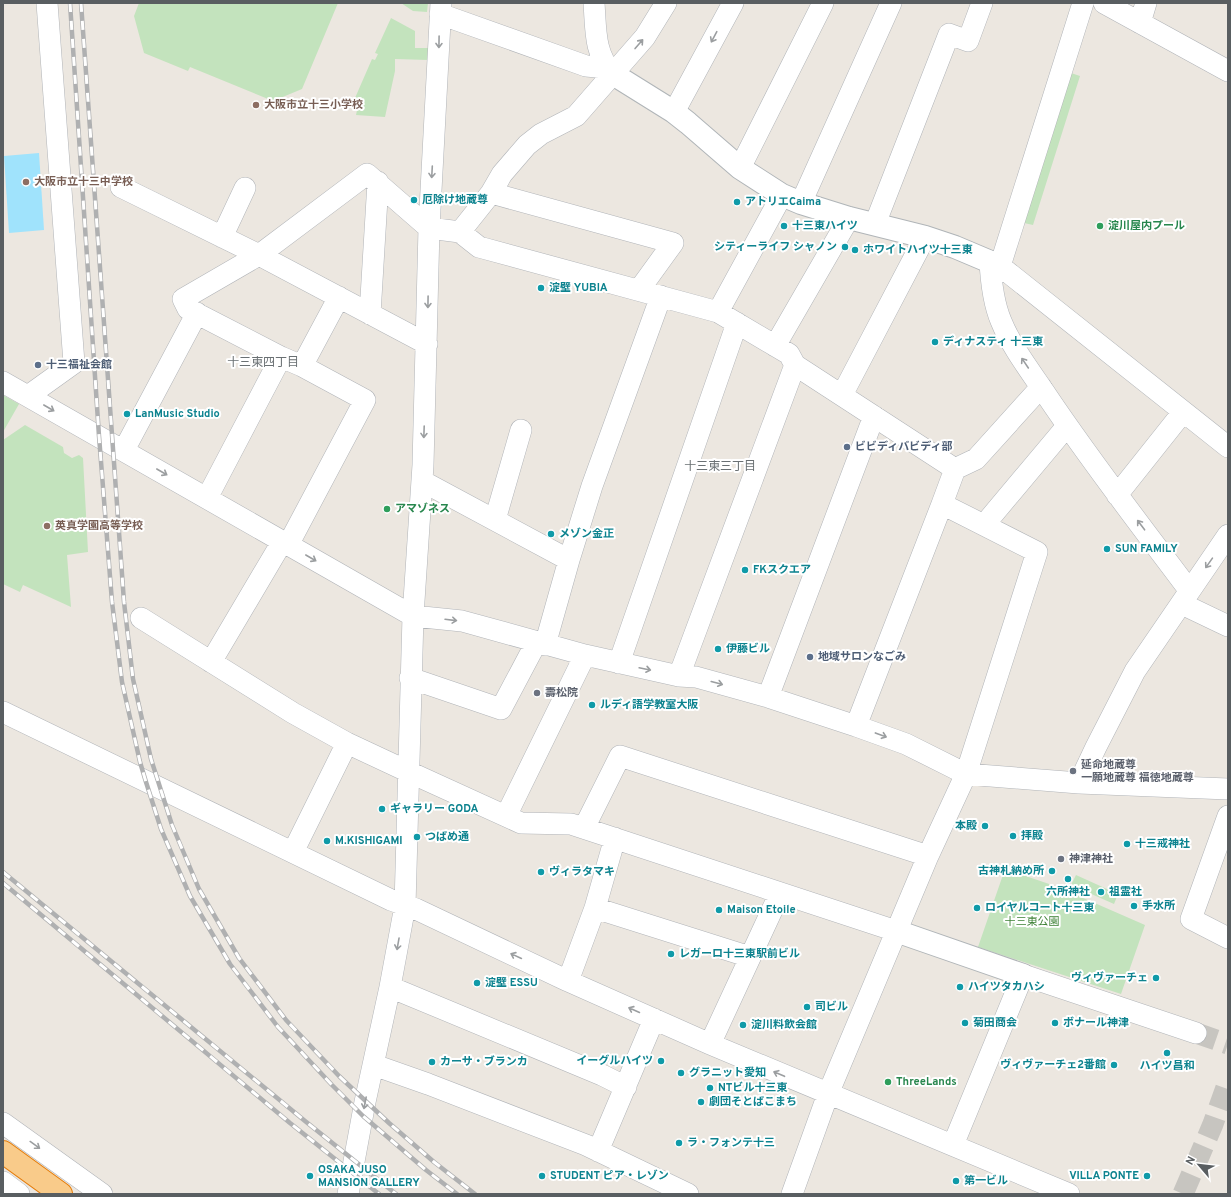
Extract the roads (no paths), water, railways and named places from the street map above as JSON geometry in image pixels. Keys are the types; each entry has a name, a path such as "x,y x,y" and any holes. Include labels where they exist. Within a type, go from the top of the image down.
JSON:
{"highway":[{"path":"3,1152 61,1194"}],"street":[{"path":"28,396 74,363 47,3"},
{"path":"594,3 599,52 610,71"},
{"path":"460,232 491,193 502,174 527,145 540,134 576,116 610,71 645,37 666,3"},
{"path":"674,112 733,3"},
{"path":"740,168 823,3"},
{"path":"718,312 791,199 892,3"},
{"path":"875,224 949,34 968,41 982,3"},
{"path":"1083,3 995,263 993,294 1001,319 1012,343 1067,426 1117,495 1186,597 1228,626"},
{"path":"1104,3 1228,71"},
{"path":"1140,23 1146,3"},
{"path":"348,1194 405,906 410,678 422,481 427,344 429,228 441,8 586,66 610,71 688,122 740,168 791,199 848,218 925,237 995,263 1228,447"},
{"path":"211,662 285,543 365,400 302,366 281,357 188,309 183,299 260,254 367,174 429,228 460,232 479,248 718,312 788,354 794,365 955,469"},
{"path":"370,314 378,182"},
{"path":"121,187 260,254 427,344"},
{"path":"222,237 245,188"},
{"path":"491,193 672,243 639,290"},
{"path":"775,346 848,218"},
{"path":"842,396 925,237"},
{"path":"410,678 500,709 541,644 592,486 661,296"},
{"path":"302,366 339,297"},
{"path":"124,450 197,313"},
{"path":"619,663 737,323"},
{"path":"207,498 281,357"},
{"path":"679,676 794,365"},
{"path":"3,382 413,616 462,622 541,644 619,663 679,676 696,678 768,696 906,744 966,774 1079,783 1228,789"},
{"path":"856,726 955,469 976,459 1041,387"},
{"path":"1117,495 1184,412"},
{"path":"768,696 874,416"},
{"path":"984,525 1067,426"},
{"path":"495,520 521,430"},
{"path":"422,481 569,560"},
{"path":"792,1194 828,1094 928,856 966,774 1037,552 942,504"},
{"path":"1079,783 1145,654 1228,535"},
{"path":"141,618 293,714 347,743 521,823 571,824 584,828 896,931 1196,1033"},
{"path":"506,816 586,655"},
{"path":"3,712 391,900 416,909 568,981 710,1044 1069,1194"},
{"path":"293,852 347,743"},
{"path":"584,828 620,756 928,856"},
{"path":"1228,816 1191,919 1228,938"},
{"path":"568,981 595,908 615,838"},
{"path":"710,1044 780,893"},
{"path":"595,908 750,957"},
{"path":"953,1145 1024,975"},
{"path":"390,987 602,1075 626,1087"},
{"path":"598,1151 654,1019"},
{"path":"374,1065 579,1143 688,1194"},
{"path":"3,1122 102,1194"},
{"path":"3,1182 20,1194"}],"water":[{"path":"39,153 44,230 9,233 4,156"}],"tunnel":[{"path":"1196,1033 1228,1044"},
{"path":"1183,1194 1213,1124 1228,1082"}],"railway":[{"path":"70,3 99,436 112,602 122,682 140,762 161,829 190,896 230,964 278,1027 363,1116 426,1170 457,1194"},
{"path":"81,3 124,602 133,679 151,759 172,825 199,889 239,958 286,1020 339,1076 389,1123 434,1162 475,1194"},
{"path":"3,872 305,1121 396,1194"},
{"path":"3,883 290,1123 379,1194"}],"place":[{"name":"大阪市立十三小学校","path":"256,105"},
{"name":"大阪市立十三中学校","path":"26,182"},
{"name":"厄除け地蔵尊","path":"414,200"},
{"name":"アトリエCaima","path":"737,202"},
{"name":"十三東ハイツ","path":"784,226"},
{"name":"淀川屋内プール","path":"1100,226"},
{"name":"シティーライフ シャノン","path":"845,247"},
{"name":"ホワイトハイツ十三東","path":"855,250"},
{"name":"淀壁 YUBIA","path":"541,288"},
{"name":"ディナスティ 十三東","path":"935,342"},
{"name":"十三福祉会館","path":"38,365"},
{"name":"LanMusic Studio","path":"127,414"},
{"name":"ビビディバビディ部","path":"847,447"},
{"name":"アマゾネス","path":"387,509"},
{"name":"英真学園高等学校","path":"47,526"},
{"name":"メゾン金正","path":"551,534"},
{"name":"SUN FAMILY","path":"1107,549"},
{"name":"FKスクエア","path":"745,570"},
{"name":"伊藤ビル","path":"718,649"},
{"name":"地域サロンなごみ","path":"810,657"},
{"name":"壽松院","path":"537,693"},
{"name":"ルディ語学教室大阪","path":"592,705"},
{"name":"延命地蔵尊 一願地蔵尊 福徳地蔵尊","path":"1073,771"},
{"name":"ギャラリー GODA","path":"382,809"},
{"name":"本殿","path":"985,826"},
{"name":"拝殿","path":"1013,836"},
{"name":"つばめ通","path":"417,837"},
{"name":"M.KISHIGAMI","path":"327,841"},
{"name":"十三戒神社","path":"1127,844"},
{"name":"神津神社","path":"1061,859"},
{"name":"古神札納め所","path":"1052,871"},
{"name":"ヴィラタマキ","path":"541,872"},
{"name":"六所神社","path":"1068,879"},
{"name":"祖霊社","path":"1101,892"},
{"name":"手水所","path":"1134,906"},
{"name":"ロイヤルコート十三東","path":"977,908"},
{"name":"Maison Etoile","path":"719,910"},
{"name":"レガーロ十三東駅前ビル","path":"671,954"},
{"name":"ヴィヴァーチェ","path":"1156,978"},
{"name":"淀壁 ESSU","path":"477,983"},
{"name":"ハイツタカハシ","path":"960,987"},
{"name":"司ビル","path":"807,1007"},
{"name":"菊田商会","path":"965,1023"},
{"name":"ボナール神津","path":"1055,1023"},
{"name":"淀川料飲会館","path":"743,1025"},
{"name":"ハイツ昌和","path":"1167,1053"},
{"name":"イーグルハイツ","path":"661,1061"},
{"name":"カーサ・ブランカ","path":"432,1062"},
{"name":"ヴィヴァーチェ2番館","path":"1114,1065"},
{"name":"グラニット愛知","path":"681,1073"},
{"name":"ThreeLands","path":"888,1082"},
{"name":"NTビル十三東","path":"710,1088"},
{"name":"劇団そとばこまち","path":"701,1102"},
{"name":"ラ・フォンテ十三","path":"679,1143"},
{"name":"OSAKA JUSO MANSION GALLERY","path":"310,1176"},
{"name":"STUDENT ピア・レゾン","path":"542,1176"},
{"name":"VILLA PONTE","path":"1147,1176"},
{"name":"第一ビル","path":"956,1181"}],"district":[{"name":"十三東四丁目","path":"263,363"},
{"name":"十三東三丁目","path":"720,467"}],"park label":[{"name":"十三東公園","path":"1032,922"}]}
